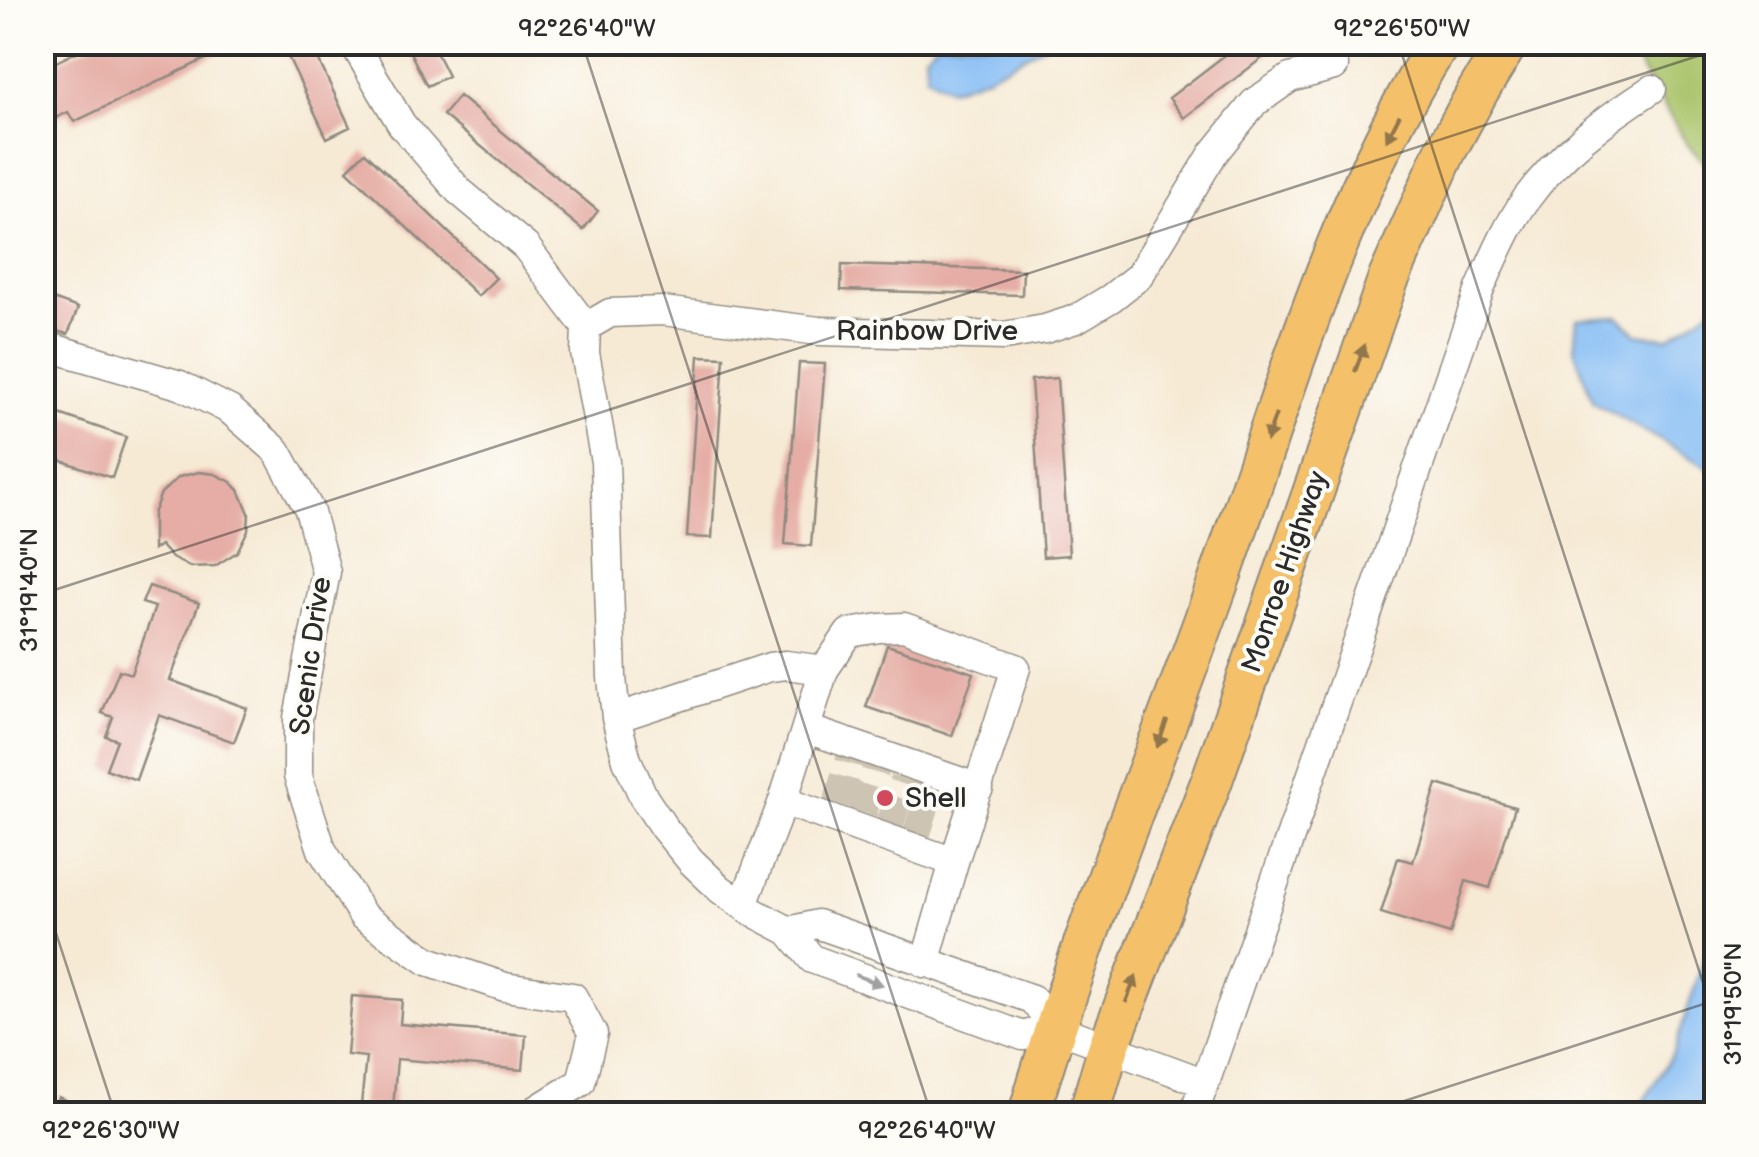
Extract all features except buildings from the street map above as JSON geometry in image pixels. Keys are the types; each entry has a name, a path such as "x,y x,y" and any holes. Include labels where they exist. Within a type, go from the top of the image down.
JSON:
{"highway":[{"path":"1029,1114 1054,1027 1218,581 1309,315 1363,188 1440,42"},
{"name":"Monroe Highway","path":"1090,1114 1109,1046 1212,780 1388,280 1445,152 1508,42"}],"street":[{"path":"353,42 402,125 460,191 526,247 586,327 585,354 606,462 616,718 627,760 644,798 664,828 720,890 788,931 812,960 1023,1036 1054,1027"},
{"name":"Rainbow Drive","path":"586,327 610,313 662,311 820,331 1004,336 1045,330 1076,319 1139,276 1213,154 1254,103 1290,78 1334,66"},
{"path":"1193,1114 1486,276 1520,210 1555,166 1584,138 1652,89"},
{"name":"Scenic Drive","path":"42,345 180,385 230,410 277,450 309,509 326,572 298,718 298,776 322,850 363,916 428,961 505,987 573,997 593,1034 581,1082 530,1114"},
{"path":"742,905 783,801 824,670 849,634 904,626 1016,668 926,963"},
{"path":"616,718 770,667 824,670"},
{"path":"807,729 865,757 920,776 980,788"},
{"path":"783,801 848,816 901,835 954,862"},
{"path":"788,931 817,924 1032,999 1054,1027 1205,1083"}],"green space":[{"path":"1624,42 1716,43 1716,175 1688,145"}],"water":[{"path":"939,42 1049,43 985,77 950,89 927,76 925,54"},
{"path":"1716,302 1716,472 1593,402 1574,349 1577,319 1618,316 1637,334 1668,338"},
{"path":"1716,906 1716,1114 1636,1114 1674,1051 1706,953"}],"tunnel":[{"path":"837,804 850,759"},
{"path":"863,813 876,768"},
{"path":"890,824 904,779"},
{"path":"917,833 931,788"}],"place":[{"name":"Shell","path":"885,798"}]}
